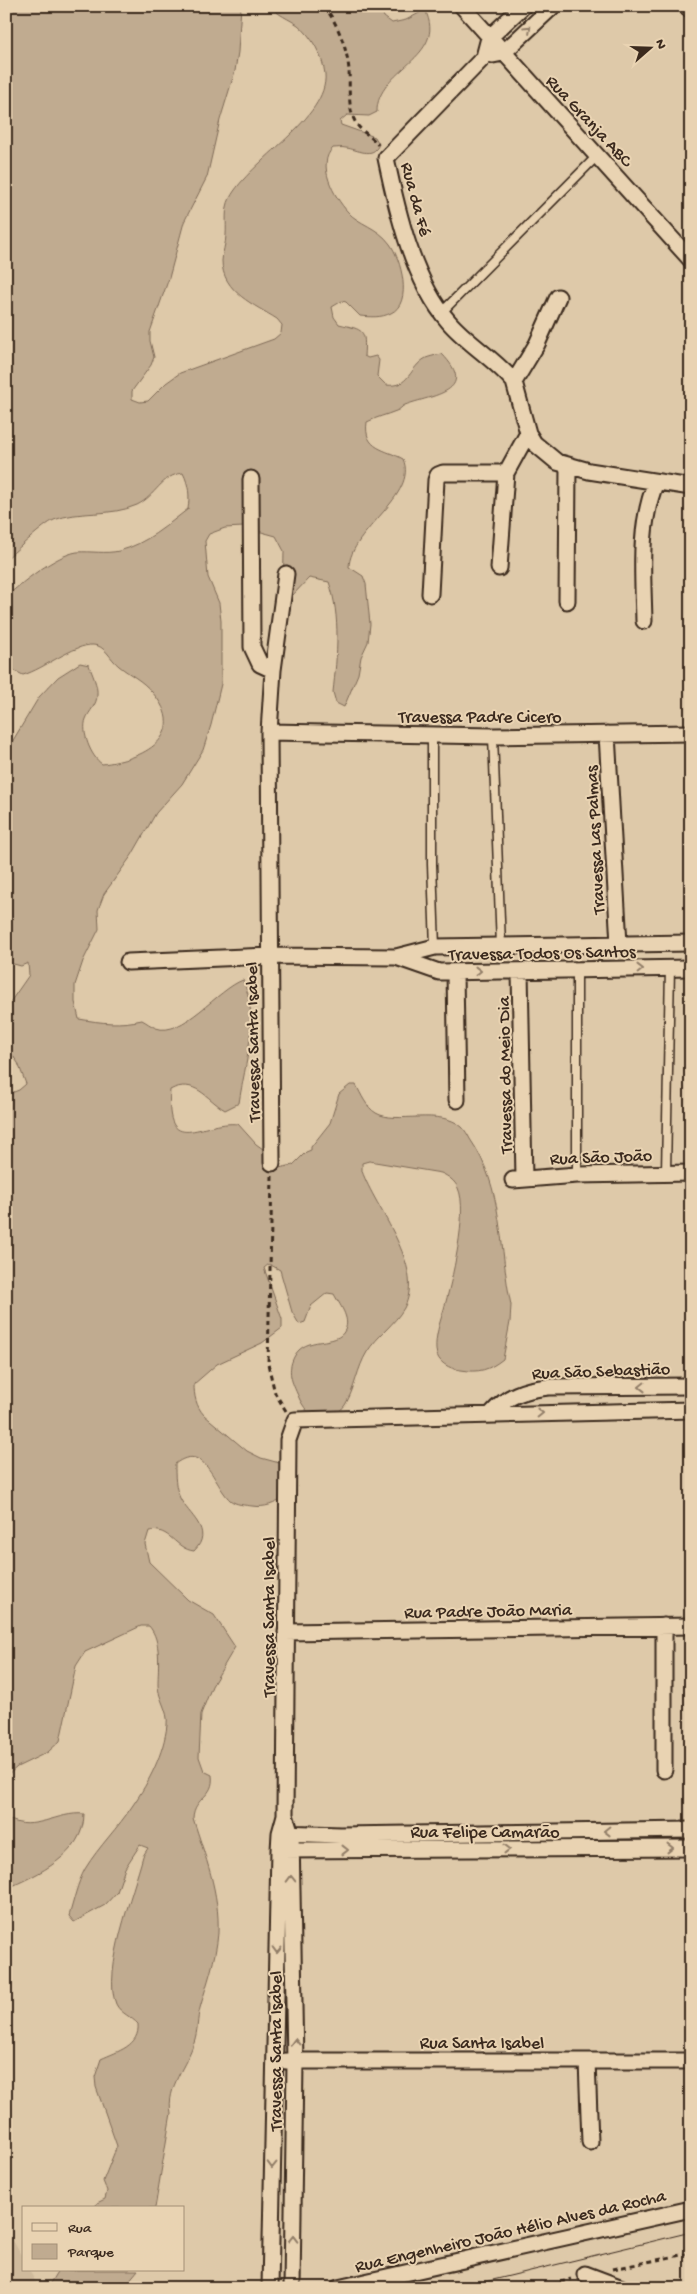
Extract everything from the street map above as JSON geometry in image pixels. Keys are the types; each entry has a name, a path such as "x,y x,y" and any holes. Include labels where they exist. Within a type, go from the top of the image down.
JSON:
{"street":[{"name":"Rua Granja ABC","path":"462,6 691,260"},
{"path":"386,158 484,57 489,38 523,6"},
{"path":"484,57 503,53 553,6"},
{"path":"687,6 691,10"},
{"name":"Rua da Fé","path":"386,158 412,252 425,286 450,324 504,370 514,382 528,433 534,443 545,454 568,466 691,487"},
{"path":"514,382 537,344 558,297"},
{"path":"499,568 506,473 528,433"},
{"path":"567,601 568,466"},
{"path":"430,594 437,476 443,473 506,473"},
{"path":"252,478 252,647 260,664 273,670"},
{"path":"644,621 643,528 650,496 656,482"},
{"name":"Travessa Santa Isabel","path":"272,1163 268,732 273,670 286,574"},
{"name":"Travessa Padre Cicero","path":"268,732 493,736 691,733"},
{"name":"Travessa Las Palmas","path":"607,734 619,944"},
{"name":"Travessa Todos Os Santos","path":"128,962 270,956 396,957 435,947 691,943"},
{"path":"501,946 501,971"},
{"name":"Travessa Todos Os Santos","path":"396,957 438,972 691,968"},
{"name":"Travessa do Meio Dia","path":"519,1179 520,971"},
{"path":"455,972 457,1100"},
{"name":"Rua São João","path":"519,1179 577,1174 691,1172"},
{"name":"Rua São Sebastião","path":"491,1414 507,1398 532,1389 548,1387 691,1386"},
{"path":"290,1415 491,1414 691,1410"},
{"name":"Travessa Santa Isabel","path":"270,2288 274,2061 286,1834 286,1632 288,1440 290,1415"},
{"path":"664,1626 664,1770"},
{"name":"Rua Padre João Maria","path":"286,1632 691,1626"},
{"name":"Rua Felipe Camarão","path":"286,1834 691,1830"},
{"name":"Rua Felipe Camarão","path":"285,1850 691,1848"},
{"name":"Travessa Santa Isabel","path":"285,1850 295,2062 292,2288"},
{"name":"Rua Santa Isabel","path":"274,2061 691,2061"},
{"path":"587,2061 590,2142"},
{"name":"Rua Engenheiro João Hélio Alves da Rocha","path":"338,2288 691,2209"},
{"path":"585,2274 622,2288"}],"lane":[{"path":"441,313 598,155"},
{"path":"432,735 432,864 435,947"},
{"path":"493,736 501,946"},
{"path":"666,1172 670,968"},
{"path":"577,970 577,1174"}],"path":[{"name":"Rua da Fé","path":"324,6 339,30 346,54 350,100 355,122 373,137 386,158"},
{"path":"272,1163 268,1364 275,1393 290,1415"}],"shaded area":[{"path":"6,2228 22,2256 22,2272 30,2272 39,2288 6,2288"}],"green space":[{"path":"6,6 241,6 235,71 220,120 207,177 184,222 169,278 150,332 154,357 151,365 132,391 132,399 140,402 148,401 166,383 180,373 274,339 281,333 282,325 277,319 250,303 234,289 223,272 222,261 226,238 226,212 230,198 253,169 302,123 315,107 323,90 324,67 312,41 298,25 270,6 380,6 384,17 392,23 406,20 425,10 430,26 427,40 420,52 387,85 380,97 377,112 369,116 347,115 340,121 341,125 375,137 379,144 376,149 369,153 344,148 333,148 328,155 326,163 329,180 337,198 352,216 380,234 390,244 398,260 403,280 402,300 398,308 391,313 372,317 360,316 346,302 342,301 332,307 334,317 339,324 362,332 364,336 364,356 368,358 376,356 379,360 377,376 386,385 400,383 409,376 420,362 428,357 442,354 452,367 456,377 454,384 448,390 405,405 367,422 367,431 372,443 403,459 405,473 401,486 393,500 360,540 352,553 349,567 363,576 366,584 370,624 368,642 361,657 358,674 344,707 336,703 333,692 337,651 337,623 329,582 309,578 291,597 283,601 284,551 276,536 243,527 225,528 209,534 205,541 208,577 219,603 221,621 221,684 211,725 203,750 182,784 156,813 132,855 104,894 98,910 99,929 83,961 75,985 75,1002 79,1019 111,1023 142,1020 156,1028 166,1029 188,1020 233,985 243,980 248,995 251,1026 239,1103 225,1110 200,1091 186,1086 170,1090 170,1111 173,1124 180,1130 199,1130 224,1124 238,1124 263,1149 272,1164 279,1168 293,1165 306,1152 311,1150 311,1147 330,1123 339,1094 350,1085 356,1085 369,1107 376,1113 395,1117 442,1118 453,1121 462,1127 481,1158 495,1198 511,1305 510,1322 503,1359 493,1366 473,1371 453,1368 441,1362 437,1355 436,1340 458,1248 461,1199 458,1188 451,1179 441,1173 369,1161 362,1163 362,1171 404,1256 409,1274 409,1292 400,1314 367,1352 343,1407 324,1422 316,1418 307,1411 300,1400 293,1384 291,1373 294,1357 299,1350 313,1343 335,1339 345,1330 347,1321 341,1307 334,1294 327,1293 311,1306 305,1322 299,1324 292,1312 280,1270 269,1264 264,1268 282,1319 282,1328 262,1343 217,1364 194,1384 196,1401 204,1415 247,1451 261,1458 287,1465 285,1497 270,1505 257,1506 232,1502 201,1461 194,1458 185,1458 175,1464 178,1494 201,1529 200,1543 194,1551 187,1549 162,1532 149,1531 145,1544 149,1562 188,1600 214,1615 235,1647 212,1686 201,1714 199,1757 204,1771 212,1775 212,1783 208,1793 197,1805 193,1818 214,1889 217,1904 218,1933 213,1962 199,2012 195,2038 191,2051 174,2085 155,2206 96,2206 97,2203 105,2199 107,2191 103,2181 117,2146 96,2087 95,2077 101,2059 127,2047 132,2043 138,2031 138,2024 120,2010 116,2004 113,1990 113,1972 121,1931 143,1856 148,1848 140,1845 125,1868 117,1892 105,1905 74,1922 69,1916 85,1869 139,1796 155,1767 163,1746 167,1720 158,1690 158,1646 149,1626 141,1626 85,1652 76,1666 60,1741 48,1752 17,1767 6,1780 6,1095 19,1090 26,1084 18,1063 6,1046 6,1008 29,975 28,963 21,966 6,962 6,752 39,697 58,677 80,663 89,665 97,687 97,699 86,719 85,731 88,744 94,756 102,764 117,762 146,751 157,743 164,733 166,721 163,708 152,692 119,666 101,647 93,645 77,648 23,675 9,668 6,664 6,597 39,570 59,558 77,552 119,551 147,539 188,509 188,486 183,473 169,478 144,501 127,509 74,515 54,520 6,559"},
{"path":"6,1787 9,1819 18,1823 36,1823 65,1815 84,1814 82,1828 68,1852 32,1877 6,1889"},
{"path":"57,2272 136,2272 123,2288 47,2288"}],"tram line":[{"path":"460,2288 691,2232"}]}
